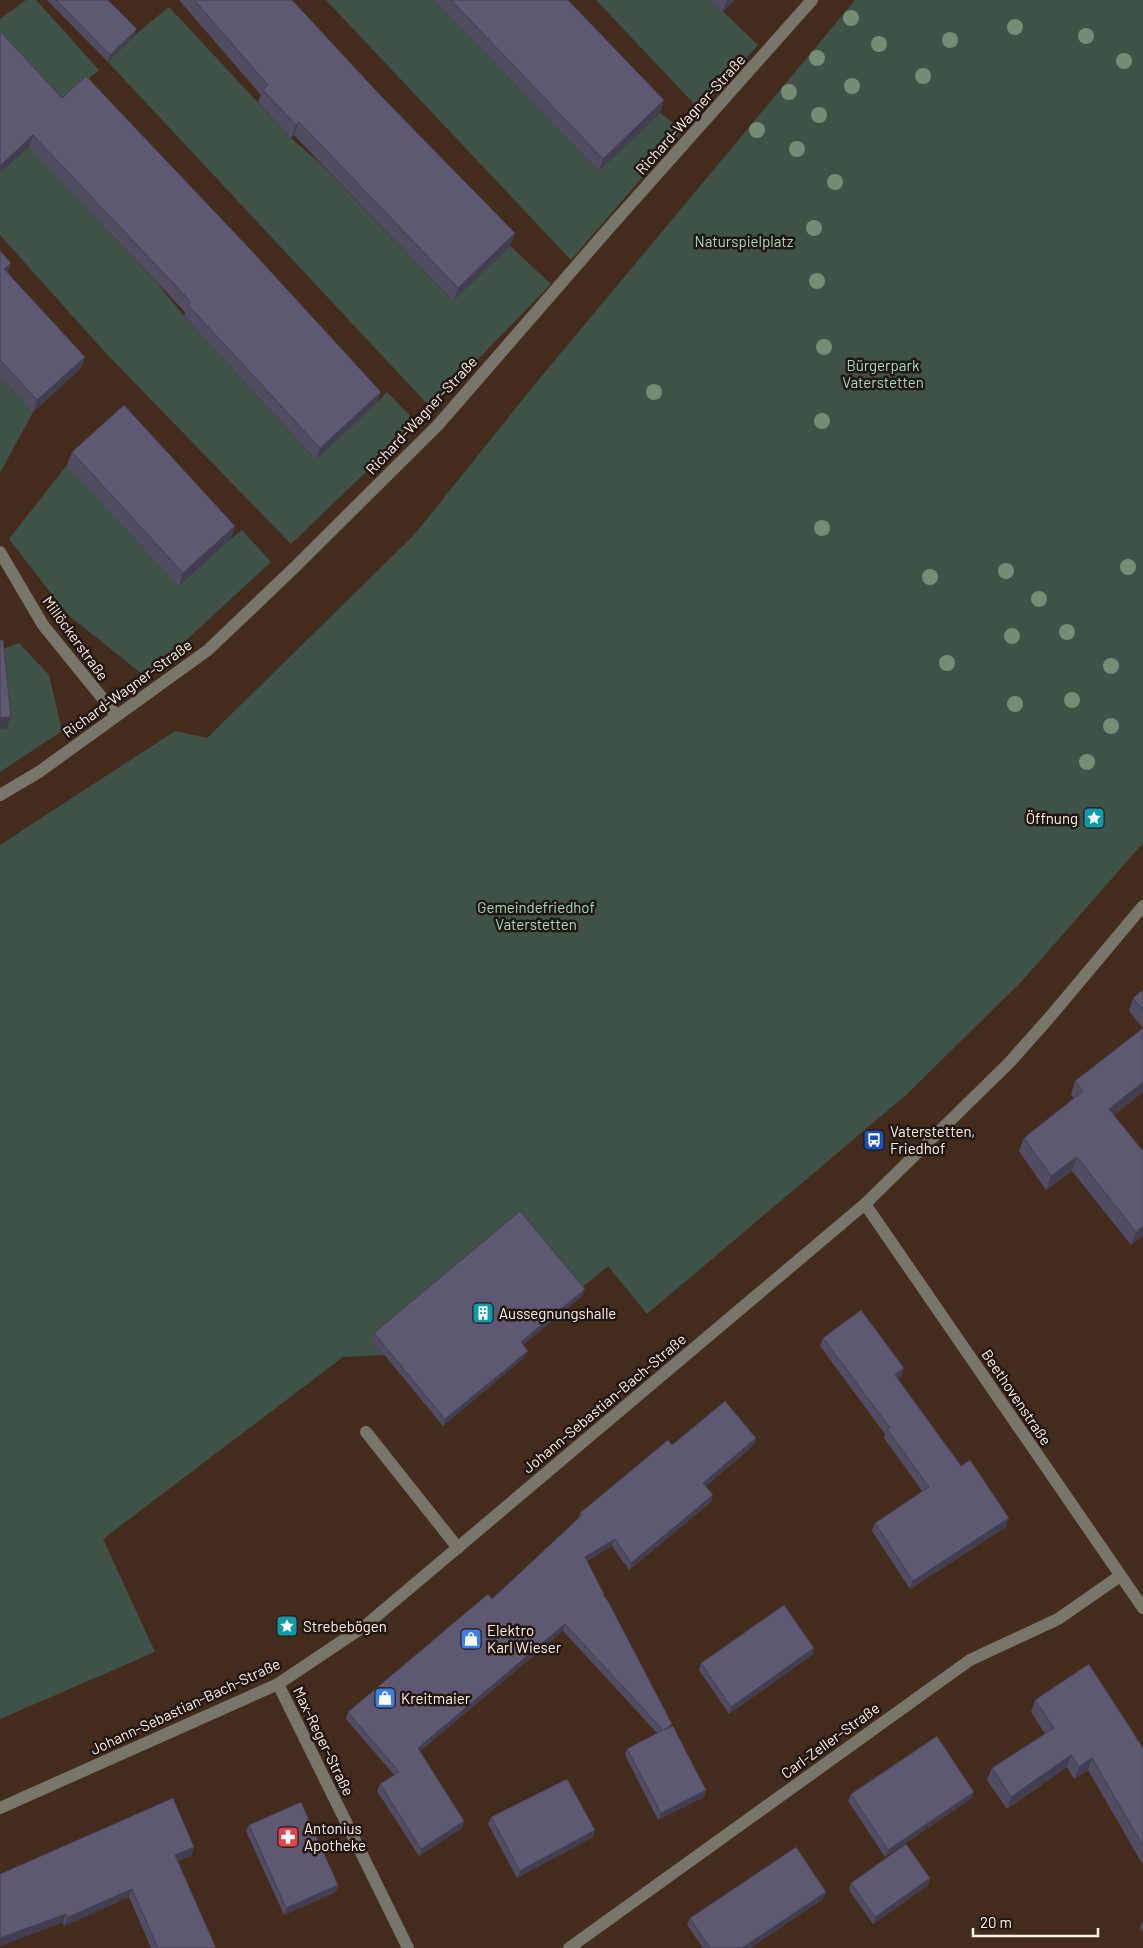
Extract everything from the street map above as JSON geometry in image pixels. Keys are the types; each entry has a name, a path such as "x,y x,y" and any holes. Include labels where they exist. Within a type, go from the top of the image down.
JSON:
{"street":[{"name":"Richard-Wagner-Straße","path":"0,796 39,772 208,650 296,566 438,425 610,227 812,0"},
{"name":"Millöckerstraße","path":"0,552 43,625 116,715"},
{"name":"Johann-Sebastian-Bach-Straße","path":"0,1808 278,1684 366,1625 865,1204 1009,1063 1143,906"},
{"name":"Beethovenstraße","path":"865,1204 1143,1608"},
{"path":"366,1432 458,1548"},
{"name":"Carl-Zeller-Straße","path":"569,1948 970,1660 1058,1619 1120,1576"},
{"name":"Max-Reger-Straße","path":"278,1684 408,1948"}],"green space":[{"path":"26,0 36,0 99,70 56,107 0,46 0,19"},
{"path":"326,0 434,0 599,171 660,113 683,130 571,260"},
{"path":"596,0 711,0 758,45 700,110"},
{"name":"Gemeindefriedhof Vaterstetten","path":"855,0 1143,0 1143,843 1022,981 906,1095 647,1314 608,1266 578,1291 384,1355 343,1357 103,1539 155,1652 0,1719 0,845 175,731 207,738 414,535 540,378"},
{"path":"169,7 291,138 321,164 453,301 510,246 551,284 431,408 108,62 135,35"},
{"path":"24,141 157,283 184,316 315,459 387,392 417,423 291,544 103,350 0,235 0,168"},
{"path":"0,376 33,412 0,473"},
{"path":"67,465 231,539 242,530 271,562 181,645 142,674 67,614 9,539"},
{"path":"19,643 49,675 62,731 0,772 0,729 7,728 0,650"}],"building":[{"path":"56,0 108,0 137,29 110,55"},
{"path":"194,0 292,0 382,97 515,233 458,288 299,122 296,125 263,90 268,85"},
{"path":"451,0 568,0 664,100 603,159"},
{"path":"0,31 62,98 86,76 250,249 381,392 320,448 188,305 191,302 33,135 0,166"},
{"path":"0,251 11,263 4,269 85,357 37,400 0,360"},
{"path":"124,405 235,526 183,573 72,452"},
{"path":"0,640 3,640 11,717 0,718"},
{"path":"1143,990 1143,1010 1133,998"},
{"path":"1143,1028 1143,1082 1109,1109 1143,1151 1143,1226 1136,1232 1077,1157 1051,1176 1024,1138 1083,1091 1075,1081"},
{"name":"Aussegnungshalle","path":"520,1211 585,1289 521,1342 528,1351 445,1419 374,1333"},
{"path":"861,1310 904,1368 895,1375 961,1466 970,1460 1009,1518 913,1581 875,1523 929,1487 887,1429 890,1428 823,1338"},
{"path":"725,1401 756,1438 703,1483 713,1495 631,1563 615,1539 585,1557 603,1595 608,1601 672,1724 664,1730 673,1726 706,1790 661,1813 627,1749 663,1730 565,1624 418,1748 464,1821 421,1849 380,1784 399,1772 348,1712 488,1594 492,1599 582,1515 580,1513 668,1440 672,1445"},
{"path":"784,1605 814,1648 731,1707 701,1663"},
{"path":"1089,1664 1143,1748 1143,1846 1092,1758 1079,1767 1071,1755 1011,1797 992,1768 1054,1728 1035,1700"},
{"path":"937,1736 974,1792 888,1850 851,1794"},
{"path":"567,1779 595,1830 520,1871 491,1817"},
{"path":"173,1798 194,1847 175,1855 216,1948 158,1948 132,1889 68,1917 66,1914 0,1938 0,1874"},
{"path":"301,1802 338,1885 286,1908 249,1825"},
{"path":"906,1844 930,1878 875,1917 851,1883"},
{"path":"796,1847 826,1892 742,1948 710,1948 690,1918"}],"place":[{"name":"Öffnung","path":"1094,818"},
{"name":"Vaterstetten, Friedhof","path":"874,1140"},
{"name":"Aussegnungshalle","path":"483,1313"},
{"name":"Strebebögen","path":"287,1626"},
{"name":"Elektro Karl Wieser","path":"471,1639"},
{"name":"Kreitmaier","path":"385,1698"},
{"name":"Antonius Apotheke","path":"288,1837"}],"park label":[{"name":"Naturspielplatz","path":"744,241"},
{"name":"Bürgerpark Vaterstetten","path":"883,374"}]}
